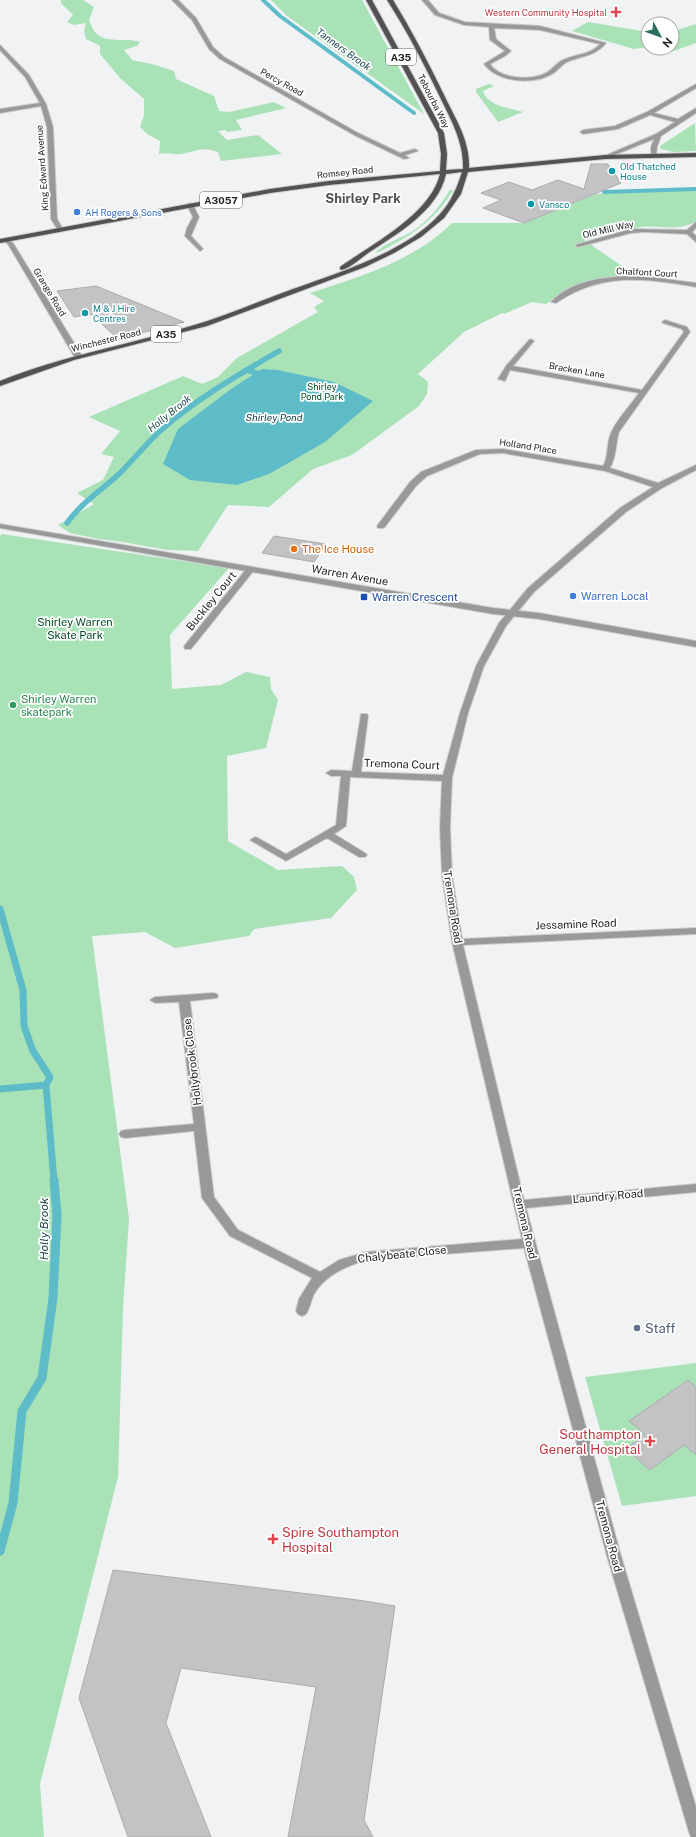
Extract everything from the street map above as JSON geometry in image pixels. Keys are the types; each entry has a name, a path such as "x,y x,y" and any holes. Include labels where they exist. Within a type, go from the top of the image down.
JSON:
{"main road":[{"name":"Tebourba Way","path":"369,0 440,133 444,144 443,172"},
{"name":"Tebourba Way","path":"390,0 422,54 457,126 465,152 466,169"},
{"name":"Romsey Road","path":"3,240 190,205 314,185 466,169 605,157 696,155"},
{"name":"Winchester Road","path":"0,384 76,353 194,327 376,259 414,239 444,214 453,202 460,188 466,169"},
{"name":"Winchester Road","path":"330,277 418,212 436,191 443,172"}],"street":[{"name":"Percy Road","path":"175,0 194,19 211,48 222,58 361,136 403,156 415,152"},
{"path":"425,0 437,14 442,17 464,23 491,26 540,28 603,43 594,51 558,64 550,74 544,77 534,79 514,78 497,73 488,67 487,64 506,54 508,51 493,40 491,26"},
{"name":"King Edward Avenue","path":"0,46 27,76 43,104 50,127 54,219 60,229"},
{"path":"583,132 616,128 649,113 696,86"},
{"path":"0,111 43,104"},
{"path":"605,157 658,135 696,110"},
{"path":"649,113 679,121"},
{"path":"654,156 654,146 658,135"},
{"path":"190,205 196,217 190,228 188,236 200,249"},
{"path":"696,224 689,232 696,240"},
{"name":"Old Mill Way","path":"578,245 645,230 689,232"},
{"name":"Grange Road","path":"3,240 10,244 76,353"},
{"name":"Chalfont Court","path":"554,302 573,289 589,283 616,278 659,280 696,285"},
{"path":"665,322 685,328 687,332"},
{"path":"687,332 696,332"},
{"path":"659,486 622,473 605,469 611,458 612,442 615,432 687,332"},
{"path":"502,379 508,367 531,341"},
{"name":"Bracken Lane","path":"508,367 643,392"},
{"name":"Holland Place","path":"381,526 413,484 424,474 479,452 503,451 605,469"},
{"path":"512,613 531,590 623,510 659,486 696,467"},
{"name":"Warren Avenue","path":"0,526 512,613 539,616 696,644"},
{"name":"Buckley Court","path":"188,647 251,569"},
{"name":"Tremona Road","path":"512,613 502,625 480,666 464,713 447,778 445,827 447,874 457,942 521,1204 529,1243 614,1556 696,1832"},
{"name":"Tremona Court","path":"327,834 341,826 364,716"},
{"name":"Tremona Court","path":"331,773 447,778"},
{"path":"255,840 286,858 327,834 362,855"},
{"name":"Jessamine Road","path":"457,942 696,931"},
{"path":"155,1000 212,996"},
{"name":"Hollybrook Close","path":"184,998 208,1198 234,1233 320,1277"},
{"path":"125,1134 199,1127"},
{"name":"Laundry Road","path":"521,1204 696,1188"},
{"name":"Chalybeate Close","path":"302,1311 304,1301 311,1287 320,1277 343,1262 366,1256 529,1243"}],"green space":[{"path":"61,0 83,0 94,7 89,20 97,34 101,37 112,40 129,40 140,42 137,46 124,50 132,60 174,71 176,79 214,96 219,111 229,112 274,102 286,108 236,120 242,130 227,132 225,130 218,131 227,140 258,135 282,154 221,161 218,152 208,149 181,154 159,154 160,141 147,134 140,127 144,115 144,99 120,78 100,54 100,46 86,39 84,31 86,23 74,25 67,22 73,15 61,3"},
{"path":"271,0 362,0 424,114 287,16"},
{"path":"588,22 640,31 640,48 634,49 572,31"},
{"path":"696,24 696,43 680,49 680,29"},
{"path":"489,84 494,86 483,91 489,100 500,106 523,112 498,122 476,92 476,89"},
{"path":"695,123 696,151 674,152 660,149 660,146"},
{"name":"Shirley Pond Park","path":"696,188 696,222 681,227 635,228 584,240 638,277 621,277 586,282 567,290 546,304 532,302 504,314 502,313 464,332 418,374 428,382 427,394 419,406 352,455 313,469 269,507 228,505 198,551 167,550 99,539 70,533 58,525 94,504 77,493 103,480 114,457 101,454 120,431 89,417 183,376 202,384 218,377 237,358 318,312 314,307 324,301 310,293 348,281 403,258 421,248 452,223 524,223 596,194"},
{"path":"450,190 453,190 441,207 427,222 401,240 384,250 375,253 383,246 419,227 434,212"},
{"name":"Shirley Warren Skate Park","path":"2,534 229,568 170,635 172,689 221,685 246,672 270,677 271,689 278,700 266,748 227,756 228,841 278,870 342,866 354,877 357,890 331,918 254,929 249,936 175,948 145,932 92,936 129,1219 123,1308 118,1477 40,1784 44,1837 0,1837 0,536"},
{"path":"696,1363 696,1387 687,1380 630,1421 645,1434 626,1449 650,1470 684,1445 696,1455 696,1496 622,1506 585,1377"}],"water":[{"name":"Shirley Pond","path":"262,369 278,370 334,382 373,401 325,442 269,474 237,485 190,480 163,464 178,429 231,389"}],"building":[{"name":"Vansco","path":"591,164 608,164 621,183 524,223 483,208 501,200 481,193 509,182 532,190 558,180 584,189"},
{"name":"M & J Hire Centres","path":"96,286 184,322 118,339 91,314 74,317 57,291"},
{"name":"The Ice House","path":"274,536 326,544 314,562 262,553"},
{"path":"688,1380 696,1387 696,1455 684,1445 650,1470 626,1449 645,1434 629,1421"},
{"path":"113,1570 358,1600 395,1606 364,1820 373,1837 288,1837 316,1687 181,1668 166,1723 211,1837 128,1837 79,1698"}],"waterway":[{"name":"Tanners Brook","path":"263,0 280,16 414,113"},
{"name":"Tanners Brook","path":"604,192 696,189"},
{"name":"Holly Brook","path":"246,370 279,351"},
{"name":"Holly Brook","path":"67,523 79,509 120,473 155,436 174,419 188,408 246,370"},
{"path":"246,370 257,373"},
{"name":"Holly Brook","path":"0,909 23,990 24,1026 33,1051 50,1077 46,1085"},
{"path":"0,1089 46,1085"},
{"name":"Holly Brook","path":"46,1085 54,1181"},
{"name":"Holly Brook","path":"0,1551 13,1503 22,1411 42,1378 53,1298 57,1215 54,1180"}],"place":[{"name":"Western Community Hospital","path":"616,12"},
{"name":"Old Thatched House","path":"612,171"},
{"name":"Vansco","path":"531,204"},
{"name":"AH Rogers & Sons","path":"77,212"},
{"name":"M & J Hire Centres","path":"85,313"},
{"name":"The Ice House","path":"294,549"},
{"name":"Warren Local","path":"573,596"},
{"name":"Warren Crescent","path":"364,597"},
{"name":"Shirley Warren skatepark","path":"13,705"},
{"name":"Staff","path":"637,1328"},
{"name":"Southampton General Hospital","path":"650,1441"},
{"name":"Spire Southampton Hospital","path":"273,1539"}],"district":[{"name":"Shirley Park","path":"363,198"}]}
